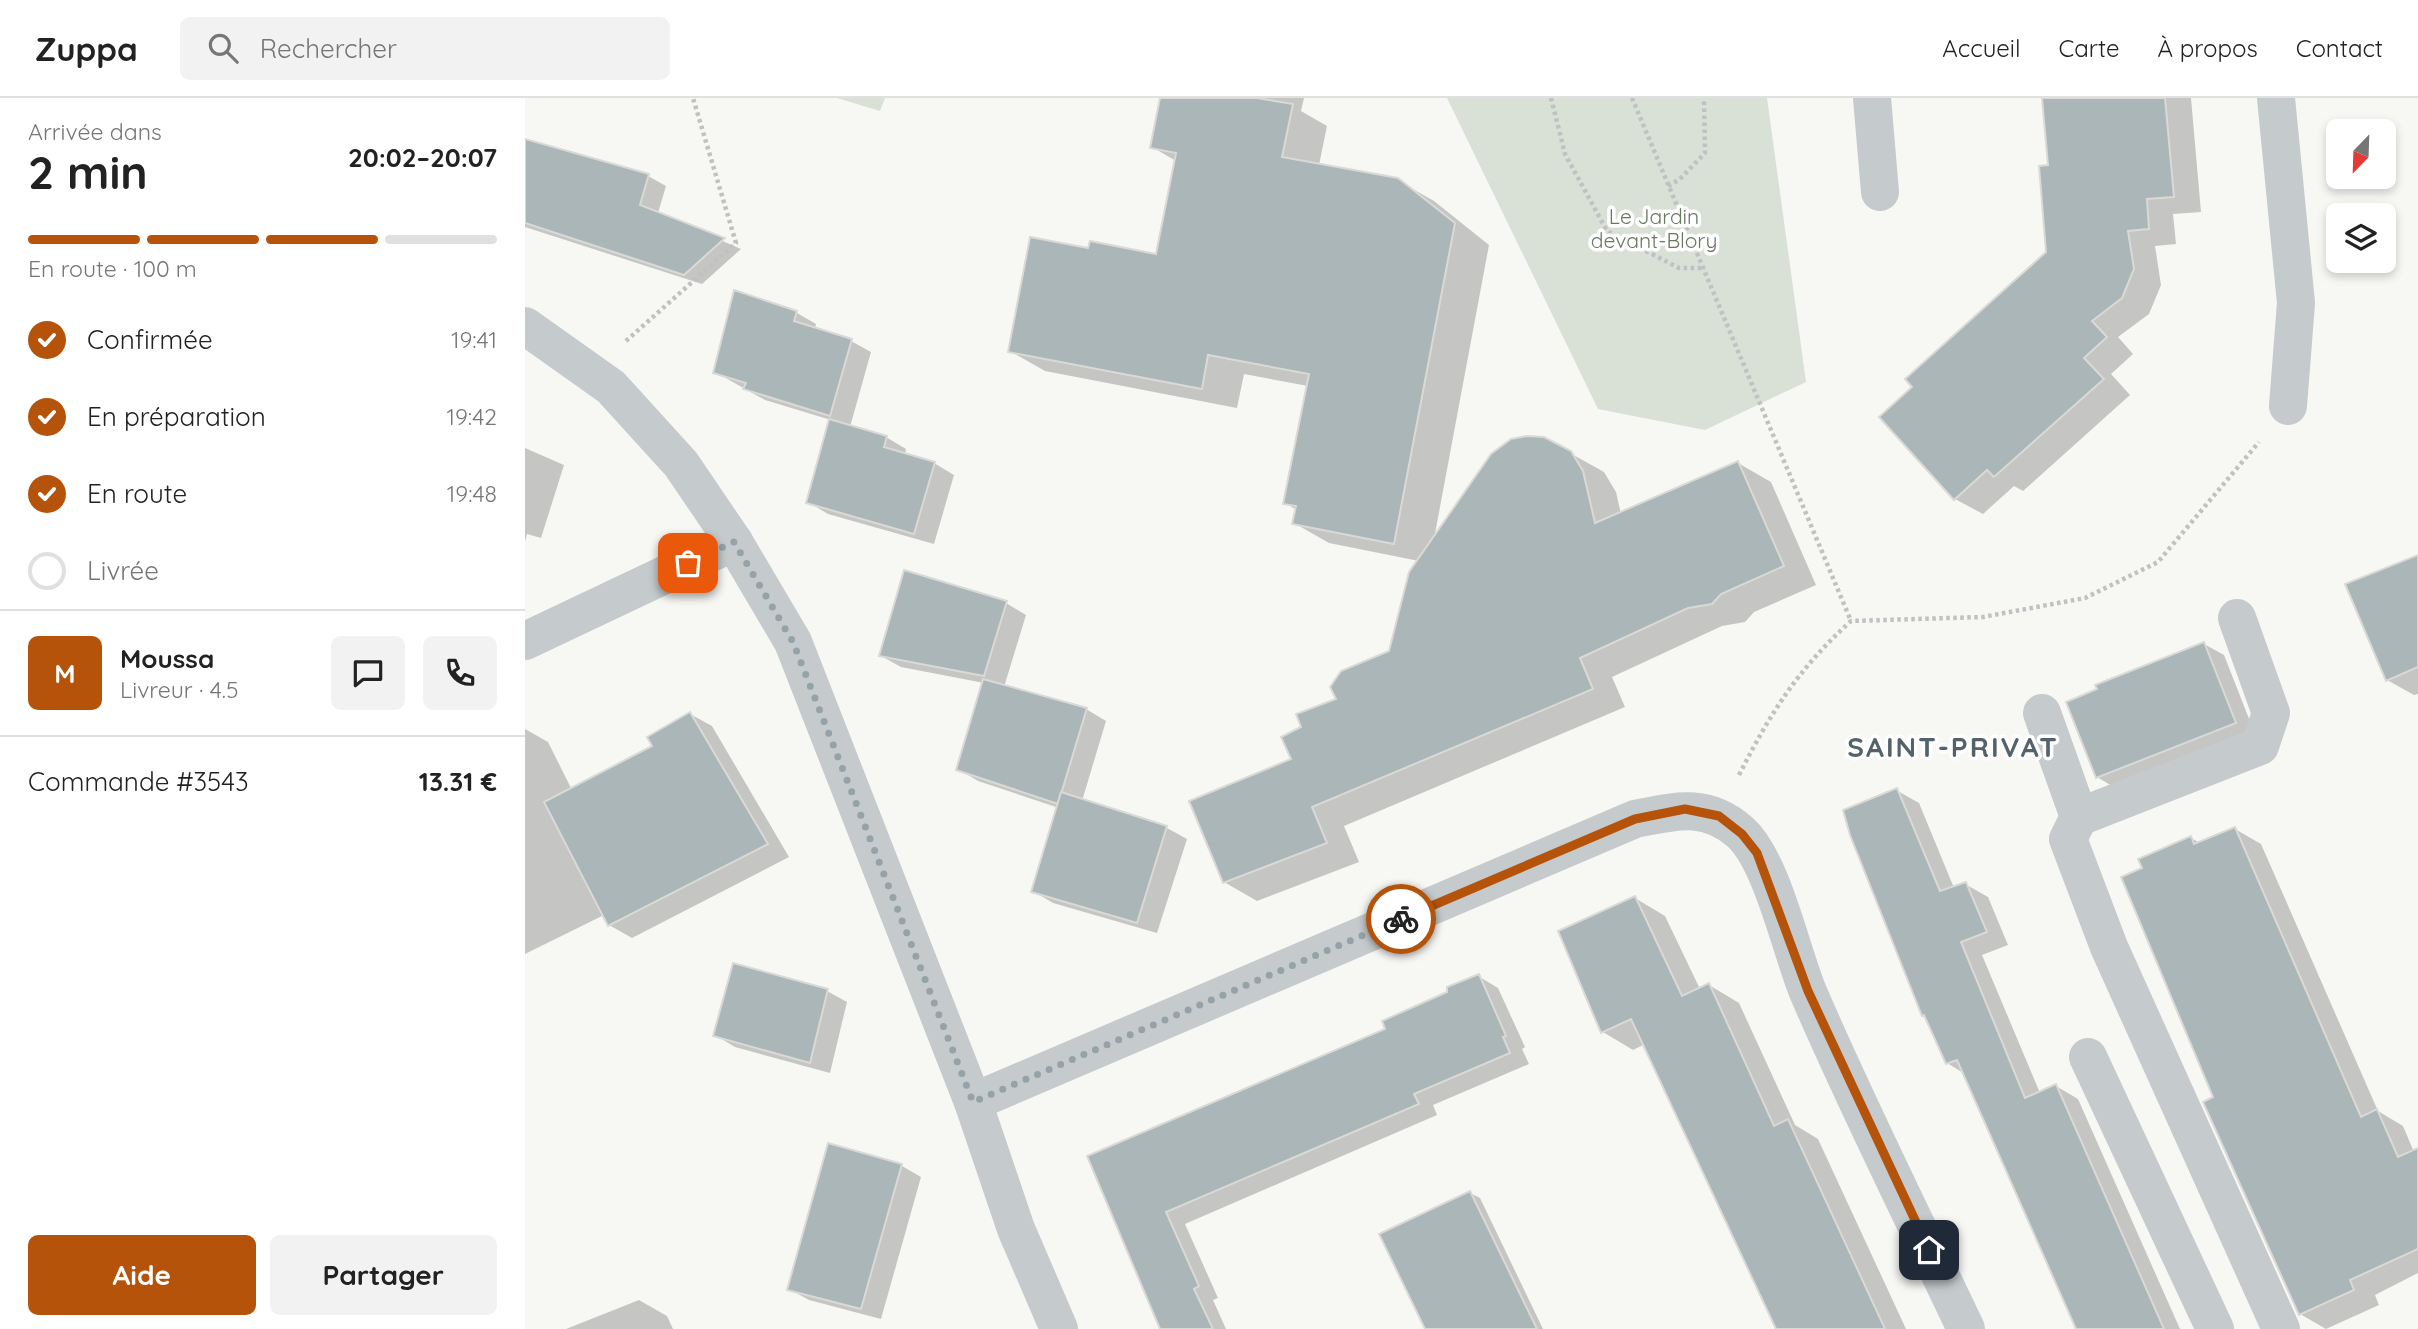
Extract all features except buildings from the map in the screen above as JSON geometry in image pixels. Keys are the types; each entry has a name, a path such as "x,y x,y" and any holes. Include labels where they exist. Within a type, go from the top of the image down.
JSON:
{"street":[{"path":"1872,98 1880,192"},
{"path":"2276,98 2296,303 2288,406"},
{"path":"525,326 611,387 681,464 734,542 793,642 973,1102 1016,1229 1059,1329"},
{"path":"525,641 734,542"},
{"path":"2237,618 2271,713 2260,746 2079,817 2068,839 2109,947 2281,1329"},
{"path":"2042,713 2079,817"},
{"path":"973,1102 1635,819 1685,809 1719,816 1742,834 1757,853 1808,991 1966,1329"},
{"path":"2088,1057 2215,1329"}],"path":[{"path":"611,387 636,362 621,345 736,243 694,98"},
{"path":"1551,98 1565,153 1607,231 1679,268 1705,268"},
{"path":"1632,98 1851,621"},
{"path":"1668,186 1680,179 1705,153 1704,98"},
{"path":"1719,816 1768,716 1818,651 1851,621 1996,614 2085,597 2158,562 2288,406"}],"green space":[{"path":"837,98 885,98 880,111"},
{"name":"Le Jardin devant-Blory","path":"1447,98 1767,98 1806,382 1705,430 1598,409"}],"way so far":[{"path":"688,563 734,542 793,642 973,1102 1401,919"}],"district":[{"name":"SAINT-PRIVAT","path":"1953,746"}],"route":[{"path":"1401,919 1635,819 1685,809 1719,816 1742,834 1757,853 1808,991 1929,1250"}]}
